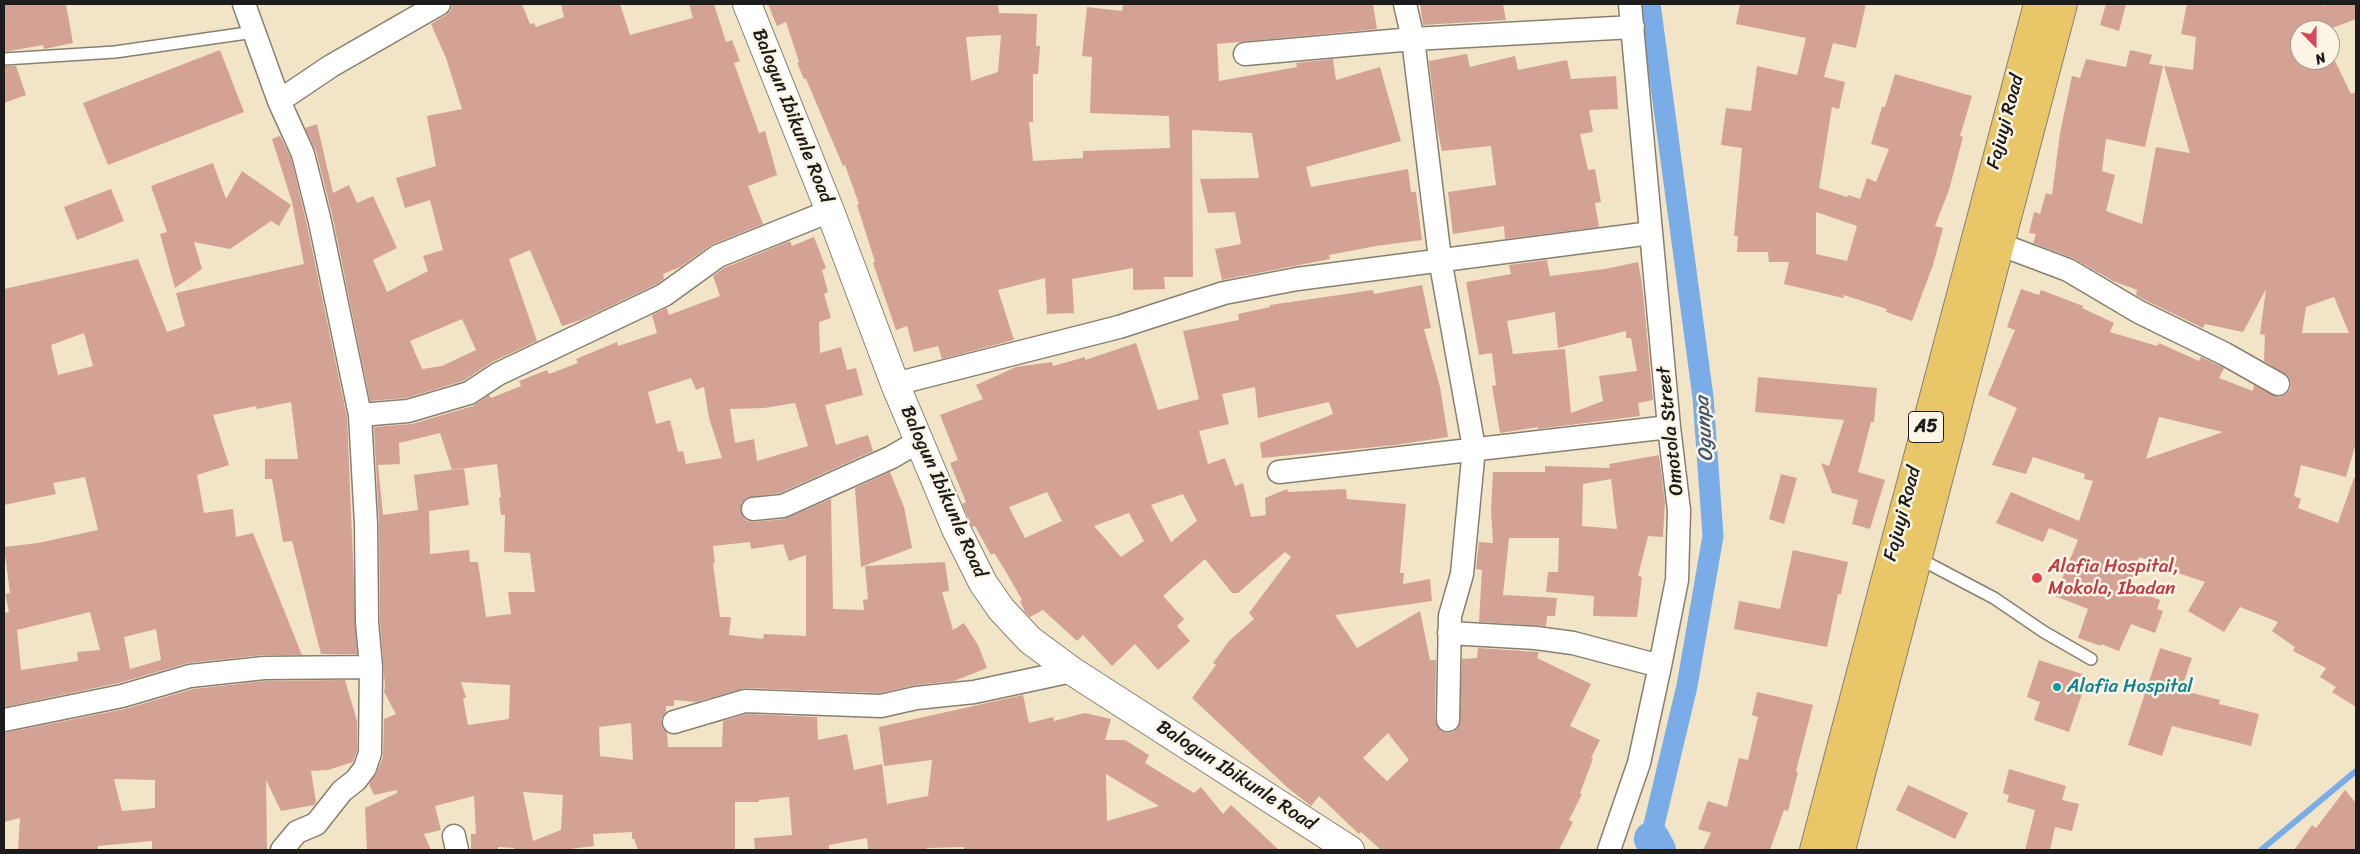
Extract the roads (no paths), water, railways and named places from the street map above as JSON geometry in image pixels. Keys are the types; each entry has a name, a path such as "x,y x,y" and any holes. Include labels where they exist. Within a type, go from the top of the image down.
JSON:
{"highway":[{"name":"Fajuyi Road","path":"1841,850 1906,552 2038,4"},
{"name":"Fajuyi Road","path":"1814,850 1999,244 2063,4"}],"street":[{"path":"244,4 279,101 303,154 320,222 360,415 366,524 367,622 371,667 372,734 370,753 365,768 356,780 342,790 316,824 297,832 282,850"},
{"path":"279,101 331,66 439,4"},
{"name":"Balogun Ibikunle Road","path":"747,4 919,441 956,529 983,584 1001,609 1030,640 1072,671 1332,845"},
{"path":"1405,4 1413,39 1440,259 1474,448 1462,574 1450,616 1448,720"},
{"name":"Omotola Street","path":"1609,850 1639,763 1660,666 1677,580 1679,510 1669,427 1630,4"},
{"path":"1245,54 1413,39 1632,28"},
{"path":"360,415 408,411 469,393 506,370 664,295 718,256 830,211"},
{"path":"896,384 1120,327 1224,293 1298,279 1440,259 1651,233"},
{"path":"1999,244 2068,270 2139,312 2225,354 2278,384"},
{"path":"1279,472 1669,427"},
{"path":"754,509 784,506 892,457 919,441"},
{"path":"1449,632 1536,638 1574,644 1660,666"},
{"path":"4,720 122,696 190,676 264,668 371,667"},
{"path":"674,722 745,701 881,706 916,698 974,692 1072,671"}],"lane":[{"path":"4,59 115,52 254,32"},
{"path":"1906,552 1961,578 2044,632 2092,659"}],"waterway":[{"name":"Ogunpa","path":"1648,850 1687,686 1713,536 1703,397 1650,4"},
{"path":"2261,850 2356,771"},
{"path":"1652,839 1658,850"}],"place":[{"name":"Alafia Hospital, Mokola, Ibadan","path":"2037,578"},
{"name":"Alafia Hospital","path":"2057,687"}]}
